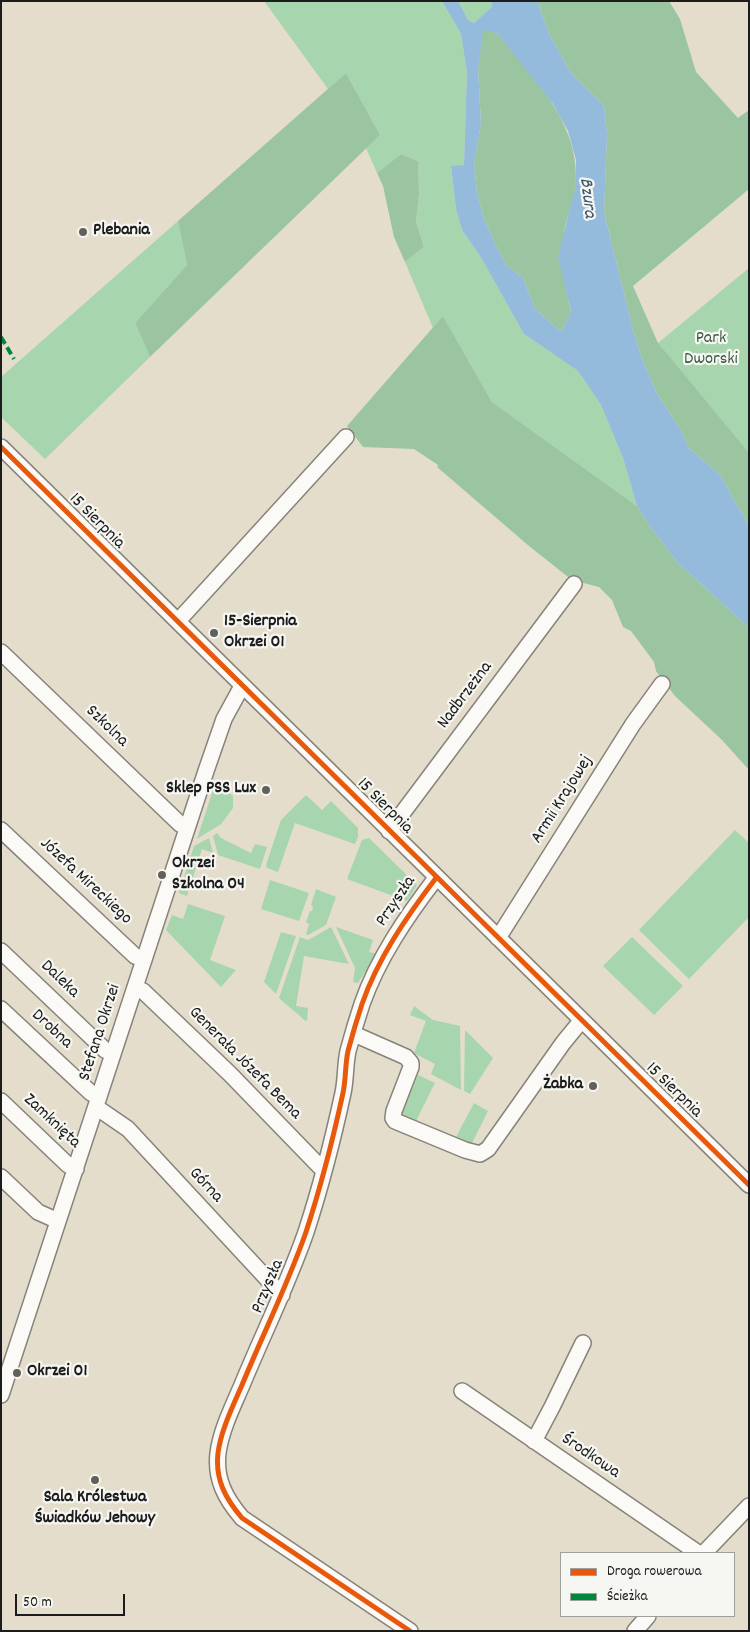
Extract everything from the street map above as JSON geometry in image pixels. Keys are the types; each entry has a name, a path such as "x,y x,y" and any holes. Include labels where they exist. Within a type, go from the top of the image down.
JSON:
{"street":[{"path":"178,621 346,437"},
{"name":"15 Sierpnia","path":"1,447 749,1185"},
{"name":"Nadbrzeżna","path":"389,831 574,584"},
{"name":"Szkolna","path":"1,652 180,824 187,828"},
{"name":"Armii Krajowej","path":"498,938 633,724 662,684"},
{"name":"Stefana Okrzei","path":"1,1395 224,719 242,686"},
{"name":"Józefa Mireckiego","path":"1,830 135,956 144,960"},
{"name":"Przyszła","path":"410,1631 242,1518 229,1504 222,1488 219,1473 220,1443 261,1340 282,1295 306,1232 324,1171 343,1091 348,1052 361,1007 379,965 436,878"},
{"name":"Daleka","path":"1,951 105,1050 113,1054"},
{"name":"Generała Józefa Bema","path":"135,987 143,991 230,1074 324,1171"},
{"name":"Drobna","path":"1,1009 91,1093 98,1102"},
{"path":"354,1034 406,1057 411,1063 394,1112 395,1121 465,1150 480,1154 488,1149 563,1043 582,1021"},
{"name":"Zamknięta","path":"1,1101 68,1165 76,1169"},
{"name":"Górna","path":"98,1102 128,1129 282,1295"},
{"path":"1,1177 38,1212 58,1221"},
{"path":"534,1441 583,1343"},
{"name":"Środkowa","path":"462,1391 697,1552"},
{"path":"705,1552 749,1506"},
{"path":"635,1631 647,1617"}],"green space":[{"path":"264,1 442,1 461,34 467,73 464,165 451,167 456,209 462,230 480,256 524,334 578,371 601,405 623,458 637,506 492,402 443,316 433,328 405,262 424,247 416,222 419,194 418,161 401,154 377,173 366,148 380,135 346,73 328,89"},
{"path":"458,1 492,1 493,7 474,23 468,20"},
{"path":"537,1 669,1 680,19 696,72 738,118 749,110 749,189 633,286 658,343 749,453 749,526 720,475 689,448 680,429 656,392 641,356 604,212 607,135 604,106 571,73 549,34"},
{"path":"482,29 497,33 540,85 563,123 571,144 575,165 575,188 565,227 563,262 571,312 561,332 535,309 523,278 506,265 483,216 477,192 474,164 481,124 478,69"},
{"path":"346,73 380,135 150,357 135,323 187,265 178,221"},
{"path":"401,154 418,161 419,194 416,222 424,247 405,262 394,237 383,186 377,173"},
{"path":"178,221 187,265 135,323 150,357 45,459 1,417 1,377"},
{"name":"Park Dworski","path":"749,268 749,472 658,343"},
{"path":"443,316 492,402 637,506 678,563 749,628 749,770 722,740 675,696 656,671 654,662 631,631 623,627 612,600 599,587 572,580 529,546 437,467 438,465 414,449 363,447 347,426"},
{"path":"214,787 223,787 233,796 233,808 221,824 197,839"},
{"path":"306,795 322,810 331,801 358,828 358,837 355,844 295,823 278,872 267,868 266,865 281,820"},
{"path":"735,830 749,843 749,917 689,979 639,930"},
{"path":"217,833 221,838 251,853 255,844 267,847 260,869 218,855 213,836"},
{"path":"209,838 213,853 202,849 187,896 179,893 194,846"},
{"path":"369,838 417,885 407,901 347,879 362,840"},
{"path":"270,880 309,893 299,921 261,909"},
{"path":"316,889 336,897 326,925 308,935 306,934 309,924 306,922 310,911 312,911 313,907 311,905"},
{"path":"188,904 225,916 210,960 236,970 221,987 166,930 172,915 183,919"},
{"path":"331,927 349,964 304,956 296,1006 308,1008 307,1021 279,998 300,937 308,940"},
{"path":"336,927 373,940 369,952 377,954 358,983 353,982 355,968"},
{"path":"281,932 296,936 276,994 264,982"},
{"path":"632,937 683,986 654,1015 603,966"},
{"path":"414,1006 433,1020 460,1026 461,1090 431,1074 435,1064 414,1053 426,1021 410,1015"},
{"path":"465,1030 493,1058 470,1094 464,1091"},
{"path":"418,1075 435,1083 416,1121 455,1139 474,1103 488,1111 472,1143 475,1145 471,1148 407,1122 402,1113"}],"water":[{"name":"Bzura","path":"442,1 458,1 468,20 474,23 492,7 492,1 537,1 549,34 571,73 604,106 607,135 604,212 633,330 641,356 656,392 680,429 689,448 720,475 749,526 749,628 678,563 652,529 637,506 623,458 601,405 578,371 524,334 480,256 462,230 456,209 451,166 464,165 467,73 461,34","holes":["483,30 497,33 553,104 568,131 576,160 575,189 558,256 571,312 561,332 535,309 523,278 506,265 483,216 477,192 474,164 481,124 478,69"]}],"marked path":[{"path":"1,337 14,359"}],"cycle path":[{"path":"1,447 749,1185"},
{"path":"410,1631 242,1518 222,1488 217,1462 228,1418 306,1232 335,1128 344,1088 348,1051 362,1004 376,970 394,938 436,878"}],"place":[{"name":"Plebania","path":"83,232"},
{"name":"15-Sierpnia Okrzei 01","path":"214,633"},
{"name":"Sklep PSS Lux","path":"266,790"},
{"name":"Okrzei Szkolna 04","path":"162,875"},
{"name":"Żabka","path":"593,1086"},
{"name":"Okrzei 01","path":"17,1373"},
{"name":"Sala Królestwa Świadków Jehowy","path":"95,1480"}]}
